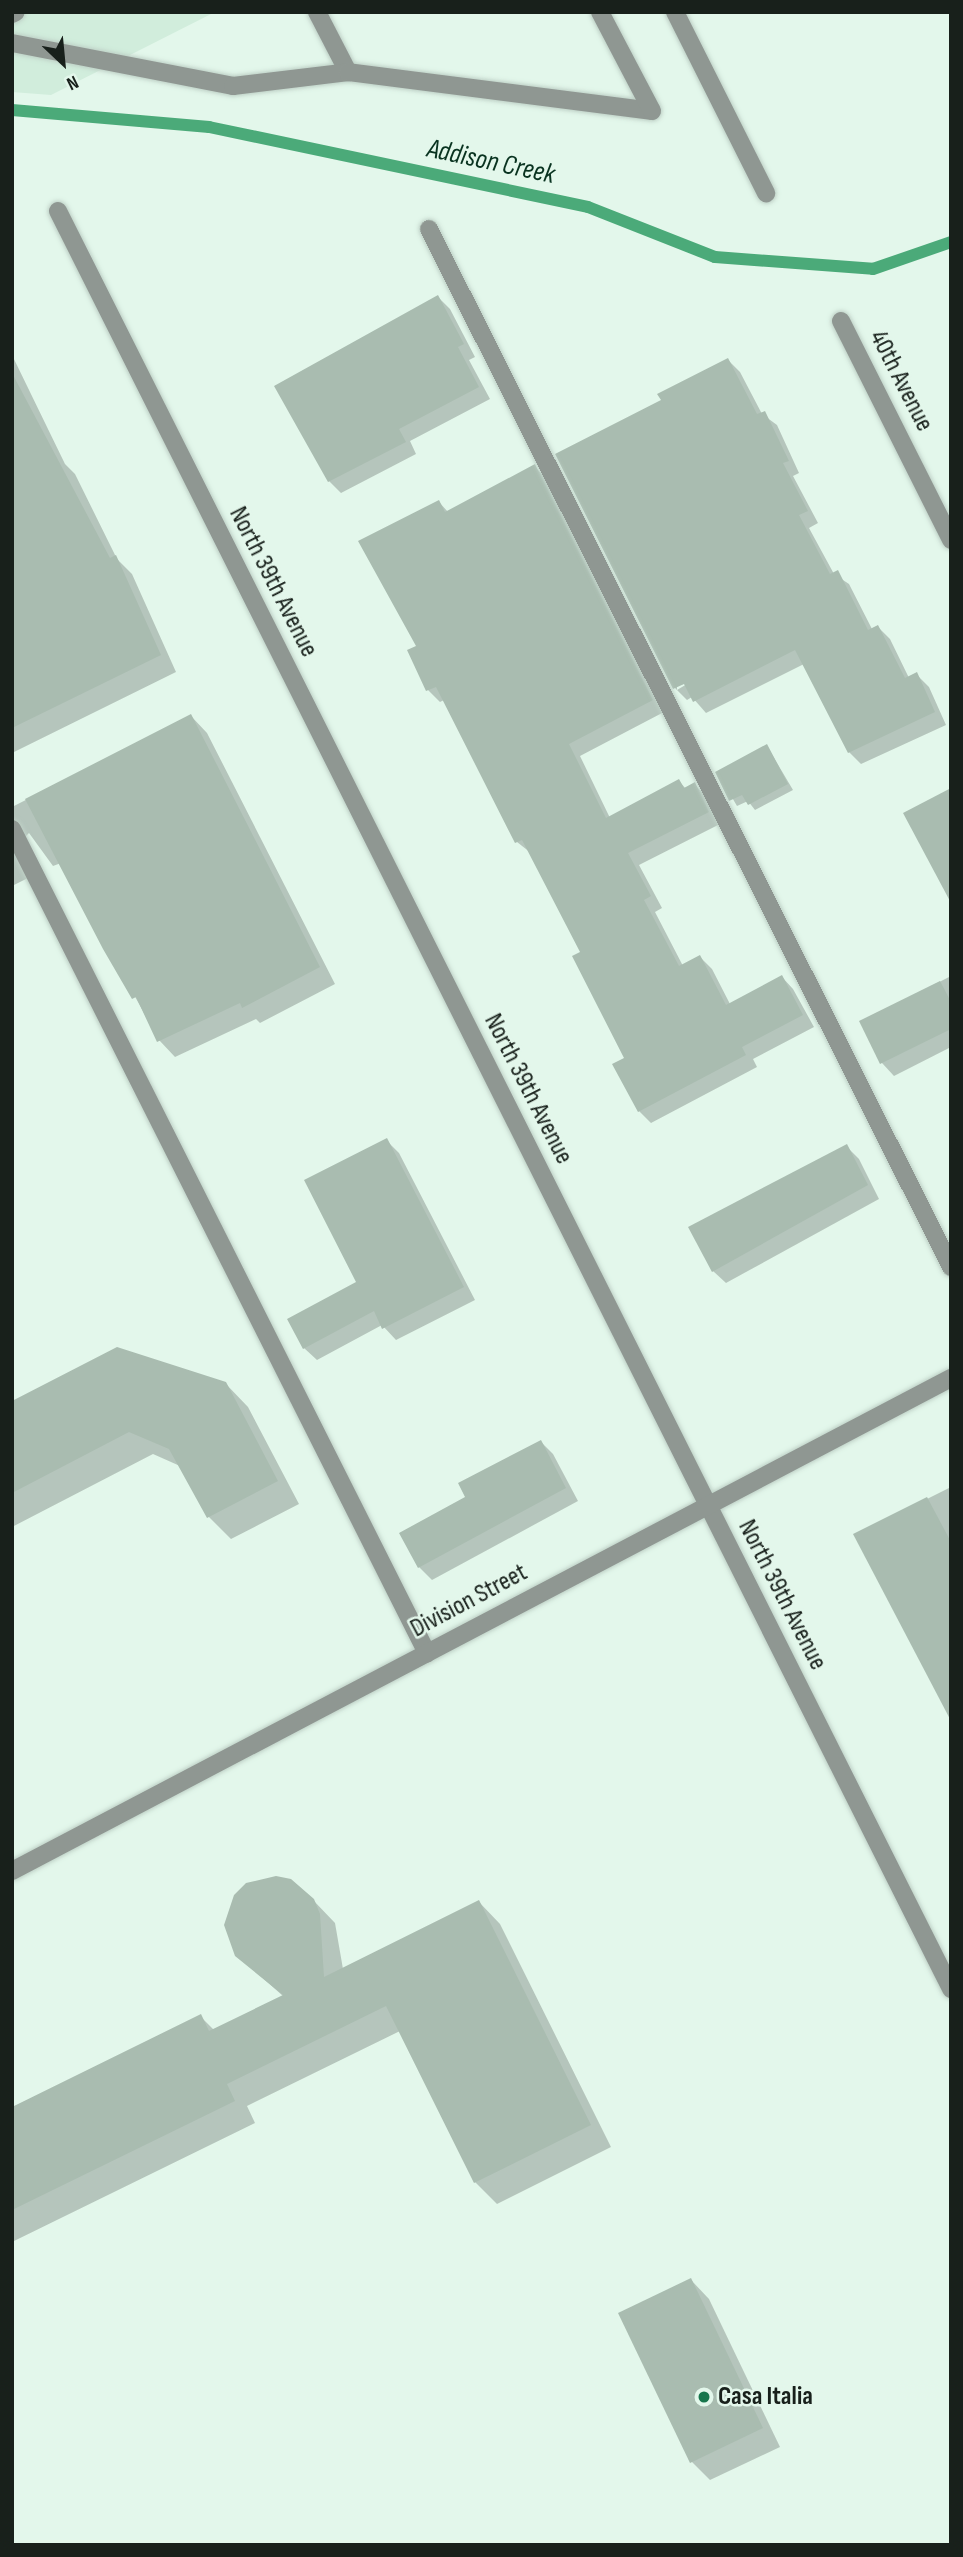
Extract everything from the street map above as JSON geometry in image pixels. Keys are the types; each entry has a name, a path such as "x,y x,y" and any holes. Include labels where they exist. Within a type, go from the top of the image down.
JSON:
{"street":[{"path":"317,12 348,72"},
{"path":"12,43 233,86 348,72 652,111 600,12"},
{"path":"675,12 766,193"},
{"name":"North 39th Avenue","path":"58,211 951,1989"},
{"path":"429,229 951,1267"},
{"name":"40th Avenue","path":"841,321 951,540"},
{"path":"12,830 427,1653"},
{"name":"Division Street","path":"12,1871 951,1378"}],"shaded area":[{"path":"12,12 215,12 51,95 12,92"}],"building":[{"path":"438,295 464,344 458,347 479,387 399,429 406,442 328,482 274,386"},
{"path":"728,358 757,414 765,411 789,461 783,463 808,511 799,515 830,574 838,570 868,630 878,625 905,678 917,672 935,712 848,753 795,650 693,702 684,684 673,689 555,454 661,400 657,394"},
{"path":"12,373 110,558 116,555 161,655 12,728"},
{"path":"535,464 653,700 569,744 606,818 679,779 684,788 695,782 709,812 628,853 651,896 644,900 679,966 700,955 726,1005 782,975 803,1015 742,1047 746,1055 638,1112 612,1064 624,1058 572,956 580,952 522,840 515,843 436,687 426,691 407,650 416,646 358,541 439,500 445,512"},
{"path":"191,714 320,967 242,1008 240,1003 157,1042 136,997 132,999 103,949 25,799"},
{"path":"767,744 788,784 748,805 742,795 729,801 715,772"},
{"path":"951,788 951,903 903,813"},
{"path":"940,981 951,1002 951,1029 880,1064 859,1021"},
{"path":"387,1138 464,1287 382,1329 374,1311 303,1349 287,1319 356,1282 304,1180"},
{"path":"847,1144 868,1185 712,1272 688,1227"},
{"path":"117,1347 226,1382 278,1481 207,1518 169,1449 129,1432 12,1493 12,1401"},
{"path":"541,1440 566,1488 418,1568 399,1533 465,1497 458,1483"},
{"path":"927,1497 951,1542 951,1721 853,1534"},
{"path":"276,1876 291,1879 314,1899 320,1914 324,1977 479,1900 591,2125 474,2183 386,2006 227,2084 235,2101 12,2210 12,2107 201,2014 209,2031 283,1995 235,1956 224,1925 234,1895 246,1883"},
{"name":"Casa Italia","path":"691,2278 763,2428 690,2463 618,2313"}],"waterway":[{"name":"Addison Creek","path":"12,110 209,127 588,207 715,257 873,269 951,242"}],"place":[{"name":"Casa Italia","path":"704,2397"}]}
